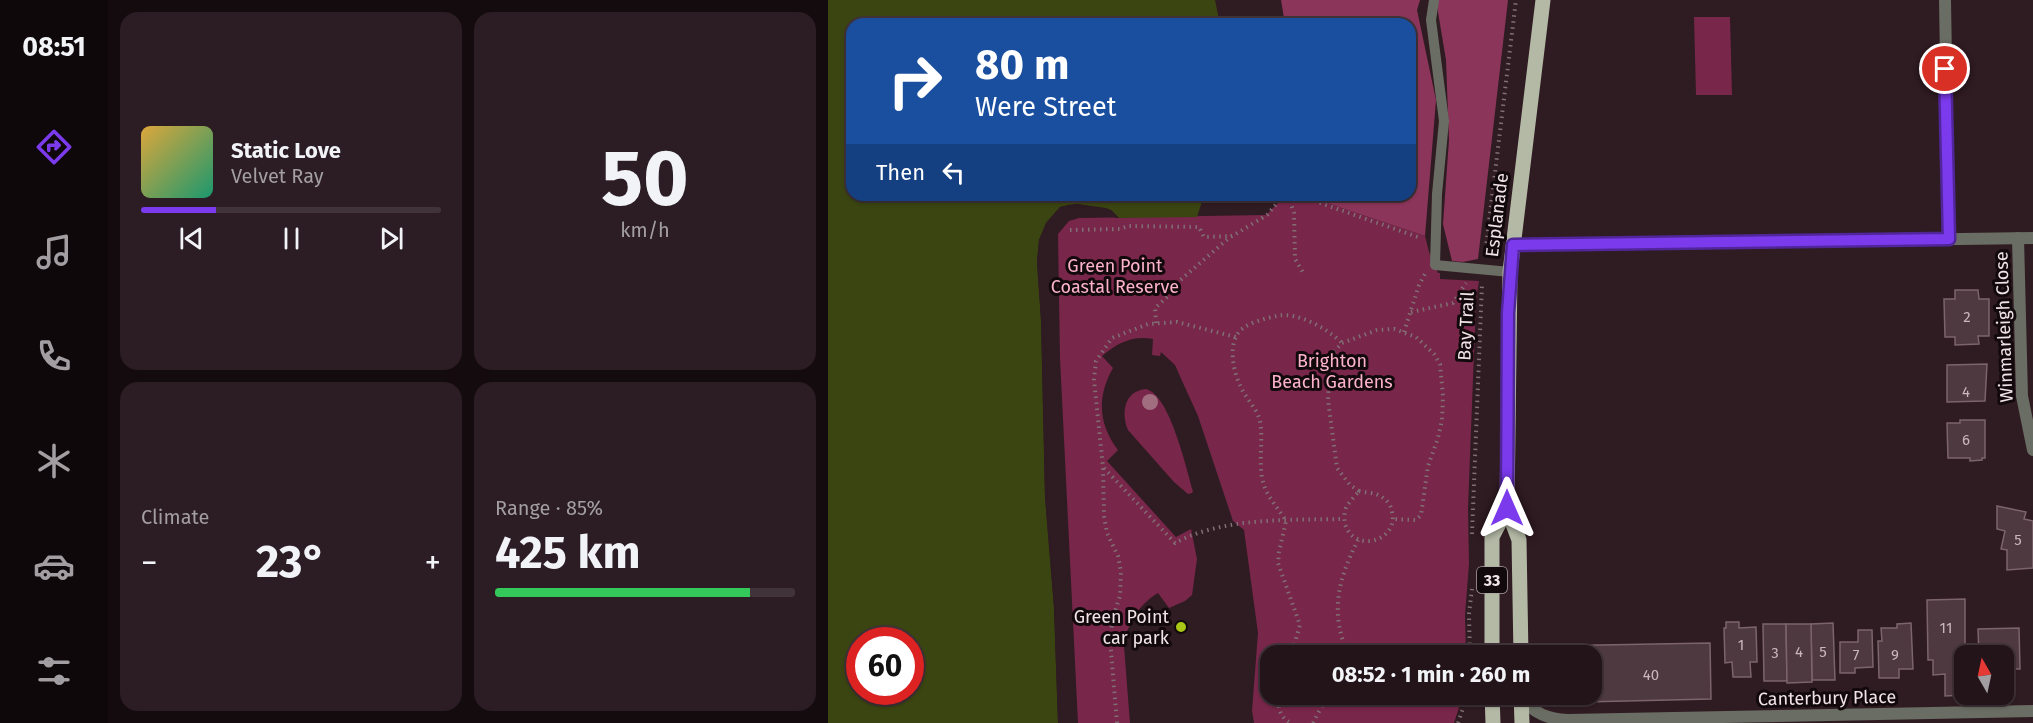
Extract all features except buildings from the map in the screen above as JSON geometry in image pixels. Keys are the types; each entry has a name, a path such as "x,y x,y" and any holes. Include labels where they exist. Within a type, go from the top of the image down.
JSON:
{"main road":[{"name":"Esplanade","path":"1521,645 1519,540 1507,508 1508,313 1513,245 1543,0"},
{"name":"Esplanade","path":"1492,645 1492,537 1507,508"},
{"path":"1492,705 1492,723"},
{"path":"1521,705 1522,723"}],"street":[{"path":"1944,0 1949,239"},
{"name":"Winmarleigh Close","path":"2018,238 2022,396 2033,450"},
{"path":"1513,245 2033,238"},
{"name":"Canterbury Place","path":"1529,705 1536,712 1551,719 1617,722 2033,711"}],"lane":[{"path":"1434,0 1431,20 1444,121 1437,194 1436,265 1510,272"}],"path":[{"name":"Bay Trail","path":"1472,542 1480,306 1479,269 1516,0"},
{"path":"1156,323 1155,308 1174,291 1178,282 1233,236 1266,215 1280,201"},
{"path":"1289,201 1294,213 1295,259 1304,274"},
{"path":"1314,201 1436,243"},
{"path":"1070,230 1119,229 1128,226 1198,227 1204,237 1233,236"},
{"path":"1404,332 1425,273 1452,273 1457,267"},
{"path":"1410,313 1453,303 1479,269"},
{"path":"1294,645 1300,625 1278,563 1278,552 1286,521 1264,487 1260,421 1240,387 1233,366 1236,337 1242,329 1265,318 1284,314 1298,316 1308,321 1342,343"},
{"path":"1117,723 1110,639 1113,617 1120,596 1121,572 1104,516 1103,467 1094,380 1096,361 1112,338 1156,323 1177,322 1236,337"},
{"path":"1359,491 1346,507 1344,519 1346,528 1358,540 1369,542 1381,539 1390,530 1394,519 1392,508 1385,499 1375,494 1359,491 1350,485 1337,468 1329,406 1328,383 1332,354 1342,343 1377,330 1394,329 1416,337 1434,354 1440,364 1443,413 1438,438 1428,466 1421,515 1416,519 1394,519"},
{"path":"1103,467 1175,543 1192,534 1228,526 1344,519"},
{"path":"1345,645 1338,627 1340,592 1343,573 1358,540"},
{"path":"1470,645 1469,614 1472,583"},
{"path":"1279,705 1282,716 1291,723"},
{"path":"1313,723 1322,705"},
{"path":"1458,723 1464,705"}],"green space":[{"path":"1694,17 1730,17 1732,95 1696,95"},
{"name":"Brighton Beach Gardens","path":"1280,201 1321,201 1425,236 1429,252 1440,273 1440,279 1479,281 1476,301 1468,508 1469,564 1465,615 1466,645 1260,645 1260,705 1460,705 1454,723 1254,723 1252,711 1258,633 1244,530 1233,521 1198,416 1175,365 1161,352 1160,356 1152,355 1153,339 1139,338 1113,347 1102,356 1113,368 1102,399 1103,420 1118,450 1107,461 1176,537 1191,529 1197,559 1192,595 1169,608 1158,593 1139,609 1131,623 1124,646 1130,723 1078,723 1060,358 1058,234 1069,221 1079,218 1266,215"},
{"path":"1146,389 1155,394 1170,418 1192,493 1188,494 1174,482 1128,430 1125,417 1126,404 1133,394"}],"shaded area":[{"path":"828,0 1215,0 1219,18 846,18 846,201 1202,201 1197,217 1119,218 1106,208 1068,205 1060,207 1046,223 1039,240 1037,262 1041,320 1045,497 1054,608 1058,723 828,723"},
{"path":"1281,0 1420,0 1417,10 1436,100 1425,236 1321,201 1416,201 1416,18 1284,18"},
{"path":"1438,0 1508,0 1478,259 1463,262 1452,261 1443,224 1449,140 1446,60"}],"pier":[{"path":"1077,204 1111,210 1119,218 1115,218 1109,212 1093,209 1077,207 1062,210 1048,224 1042,241 1040,262 1044,320 1048,497 1060,678 1061,723 1058,723 1054,608 1045,497 1041,320 1037,262 1039,240 1046,223 1060,207"}],"place":[{"name":"Green Point car park","path":"1181,627"}],"route":[{"path":"1507,508 1508,313 1513,245 1949,239 1945,69"}],"park label":[{"name":"Green Point Coastal Reserve","path":"1115,276"}]}
